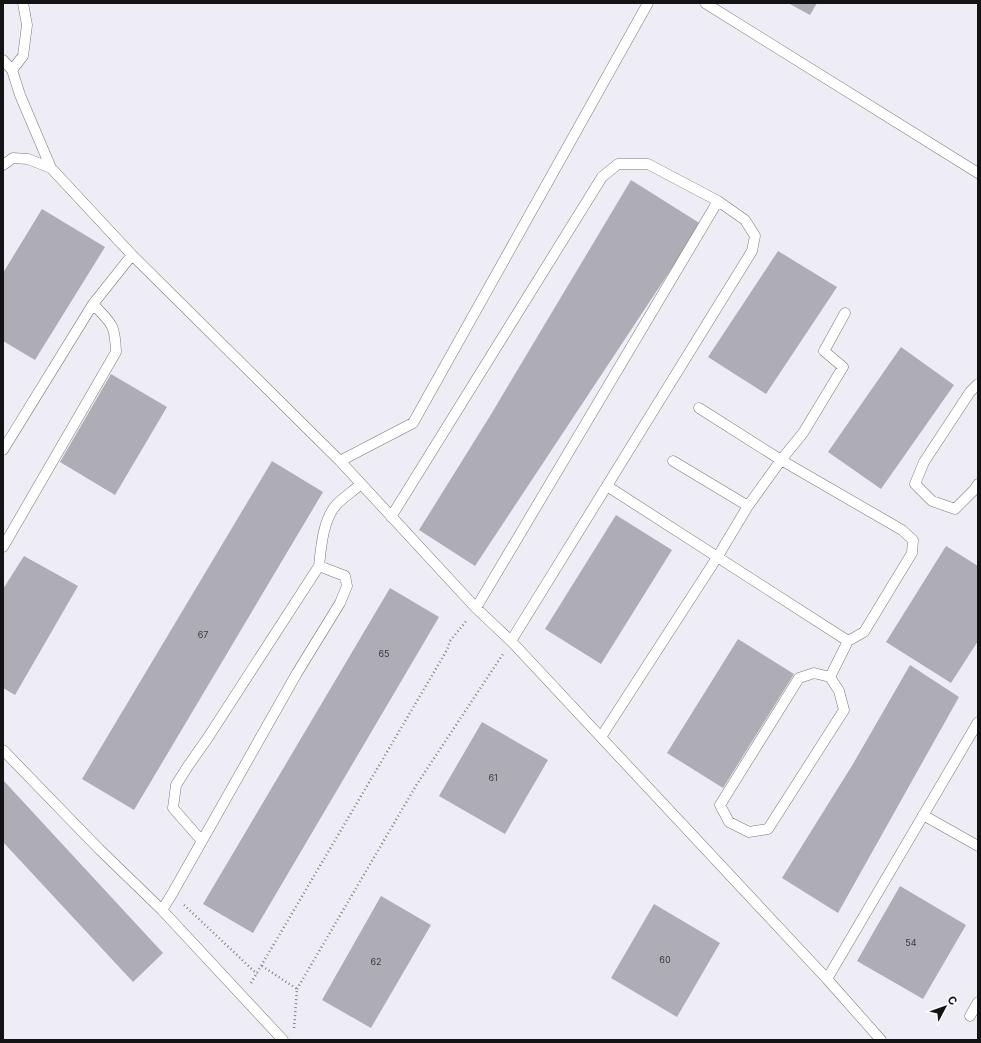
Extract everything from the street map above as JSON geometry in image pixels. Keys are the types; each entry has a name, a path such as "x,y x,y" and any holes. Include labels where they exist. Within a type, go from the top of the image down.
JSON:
{"lane":[{"path":"12,70 24,56 27,25 23,3"},
{"path":"340,460 413,423 648,3"},
{"path":"705,3 978,173"},
{"path":"3,60 12,70 20,95 51,168 132,256 340,460 476,608 511,641 827,979 881,1040"},
{"path":"3,165 12,158 28,159 51,168"},
{"path":"392,517 602,177 618,164 648,164 718,201 745,220 755,236 752,251 511,641"},
{"path":"476,608 718,201"},
{"path":"3,450 93,304 132,256"},
{"path":"3,546 116,352 116,339 112,324 93,304"},
{"path":"601,737 718,556 748,506 781,460 803,433 844,367 824,351 845,313"},
{"path":"978,384 970,392 924,462 915,484 932,501 955,509 978,484"},
{"path":"699,408 781,460 902,530 912,540 912,553 864,632 848,641 830,677"},
{"path":"673,461 748,506"},
{"path":"201,840 173,808 176,785 319,566 322,542 327,522 336,505 361,484"},
{"path":"607,486 848,641"},
{"path":"162,910 297,673 340,603 347,586 345,576 319,566"},
{"path":"814,674 830,677 839,691 844,710 768,829 749,832 729,822 720,805 799,678 814,674"},
{"path":"827,979 978,722"},
{"path":"3,750 99,849 162,910 283,1040"},
{"path":"923,815 978,846"},
{"path":"970,1016 978,1002"}],"path":[{"path":"242,996 262,966 447,650 450,641 476,608"},
{"path":"294,1035 297,989 417,784 511,641"},
{"path":"172,894 257,974"},
{"path":"262,966 297,989"}],"building":[{"path":"788,3 817,3 810,15"},
{"path":"631,180 701,224 475,566 419,530 490,416"},
{"path":"42,209 105,247 35,360 3,341 3,273"},
{"path":"778,251 837,287 766,394 708,357"},
{"path":"901,347 954,385 881,489 828,452"},
{"path":"111,374 167,407 115,495 60,462"},
{"path":"272,461 323,492 134,810 82,779"},
{"path":"616,515 672,550 601,664 545,629"},
{"path":"946,546 978,566 978,641 951,683 886,642"},
{"path":"24,556 78,586 15,695 3,688 3,589"},
{"path":"390,588 439,617 253,933 203,904"},
{"path":"738,639 794,674 723,788 667,753"},
{"path":"910,665 959,697 838,913 782,878 853,764"},
{"path":"482,722 548,760 505,834 439,796"},
{"path":"3,780 163,953 133,982 3,842"},
{"path":"900,886 966,925 923,999 857,961"},
{"path":"381,896 431,925 371,1028 322,1000"},
{"path":"654,904 720,943 677,1017 611,978"}]}
